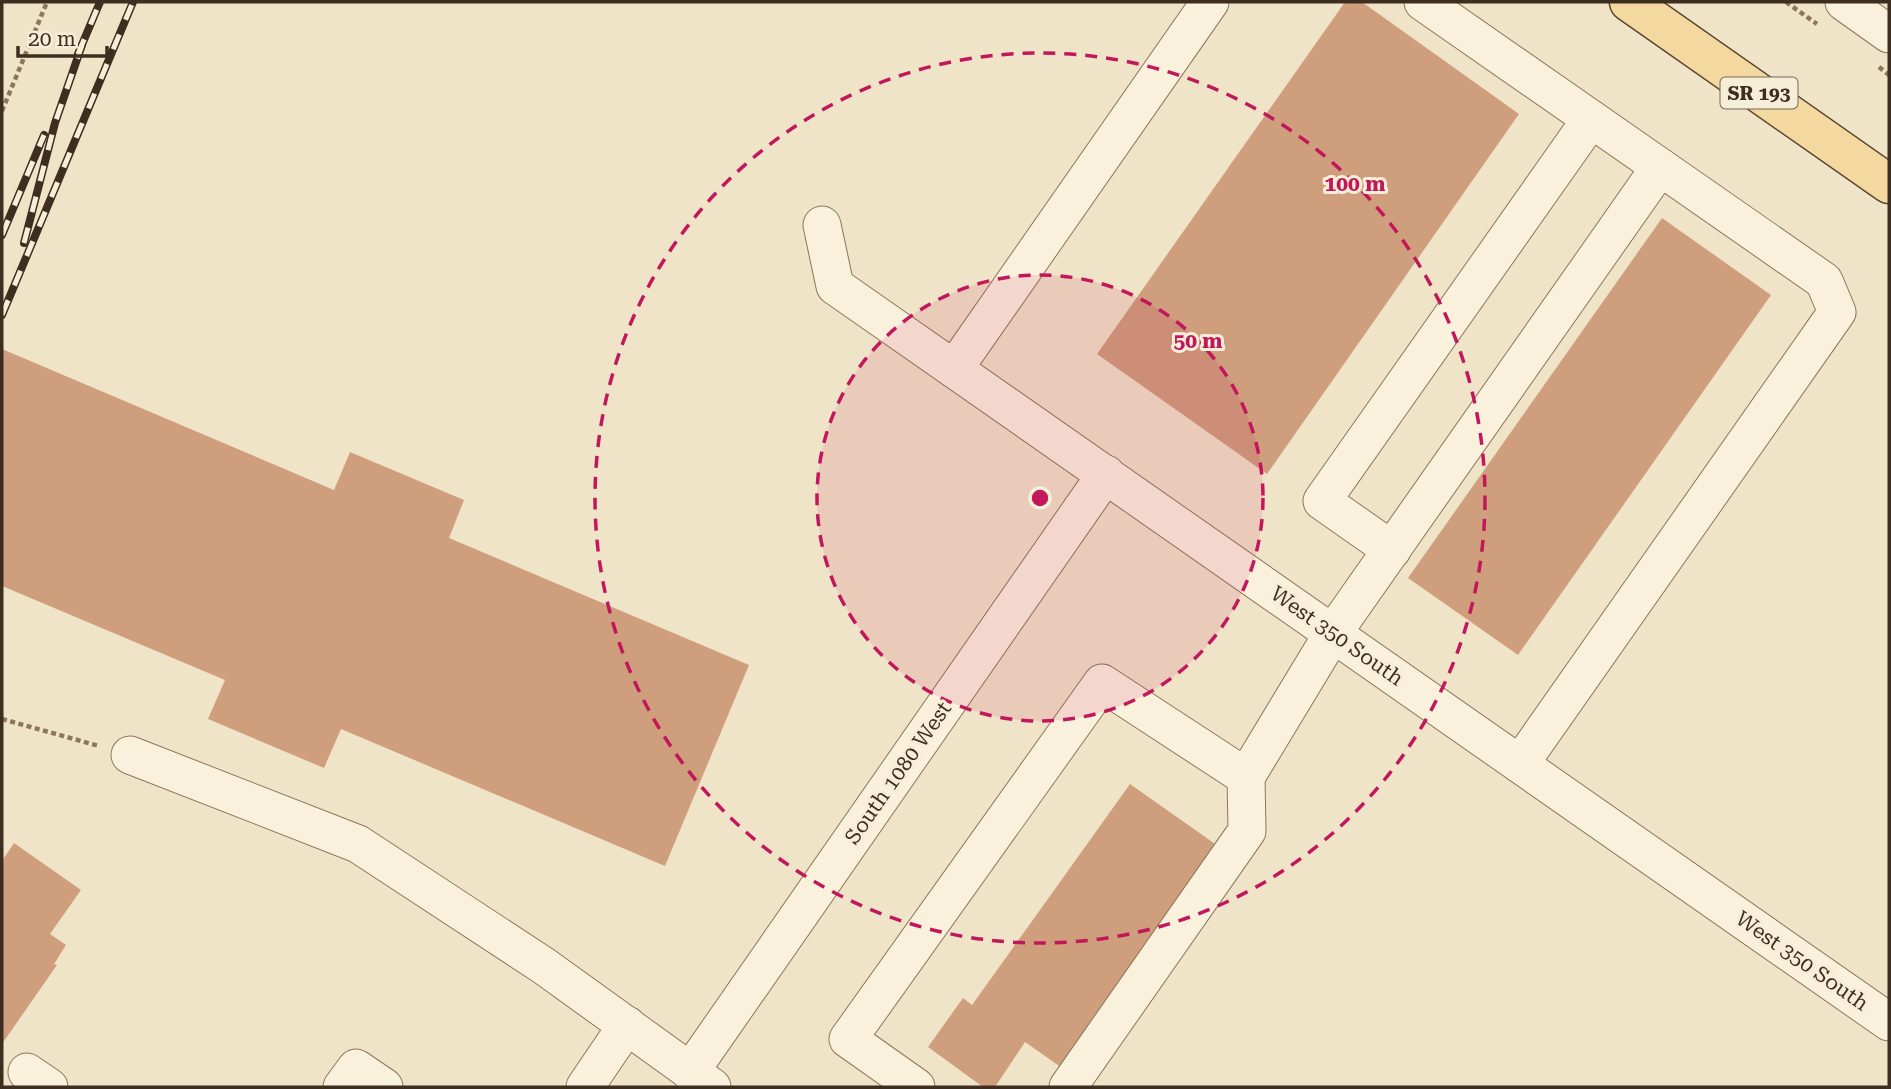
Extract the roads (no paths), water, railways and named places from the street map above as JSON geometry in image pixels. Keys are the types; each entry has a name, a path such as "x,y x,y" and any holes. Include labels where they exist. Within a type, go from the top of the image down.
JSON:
{"main road":[{"name":"SR 193","path":"1629,2 1889,184"}],"street":[{"path":"954,369 1210,2"},
{"path":"1423,2 1824,281 1837,312 1520,764"},
{"path":"1844,2 1889,34"},
{"path":"1392,550 1322,501 1591,119"},
{"path":"1068,1087 1247,831 1246,777 1333,633 1660,167"},
{"name":"West 350 South","path":"822,225 835,286 1889,1022"},
{"name":"South 1080 West","path":"701,1079 1105,474"},
{"path":"916,1087 848,1039 1102,683 1246,777"},
{"path":"130,755 358,844 544,966 701,1079"},
{"path":"585,1087 626,1025"},
{"path":"342,1087 356,1068 384,1087"}],"railway":[{"path":"78,54 100,2"},
{"path":"2,315 133,2"},
{"path":"24,243 55,123 82,45"},
{"path":"2,235 44,135"}]}
